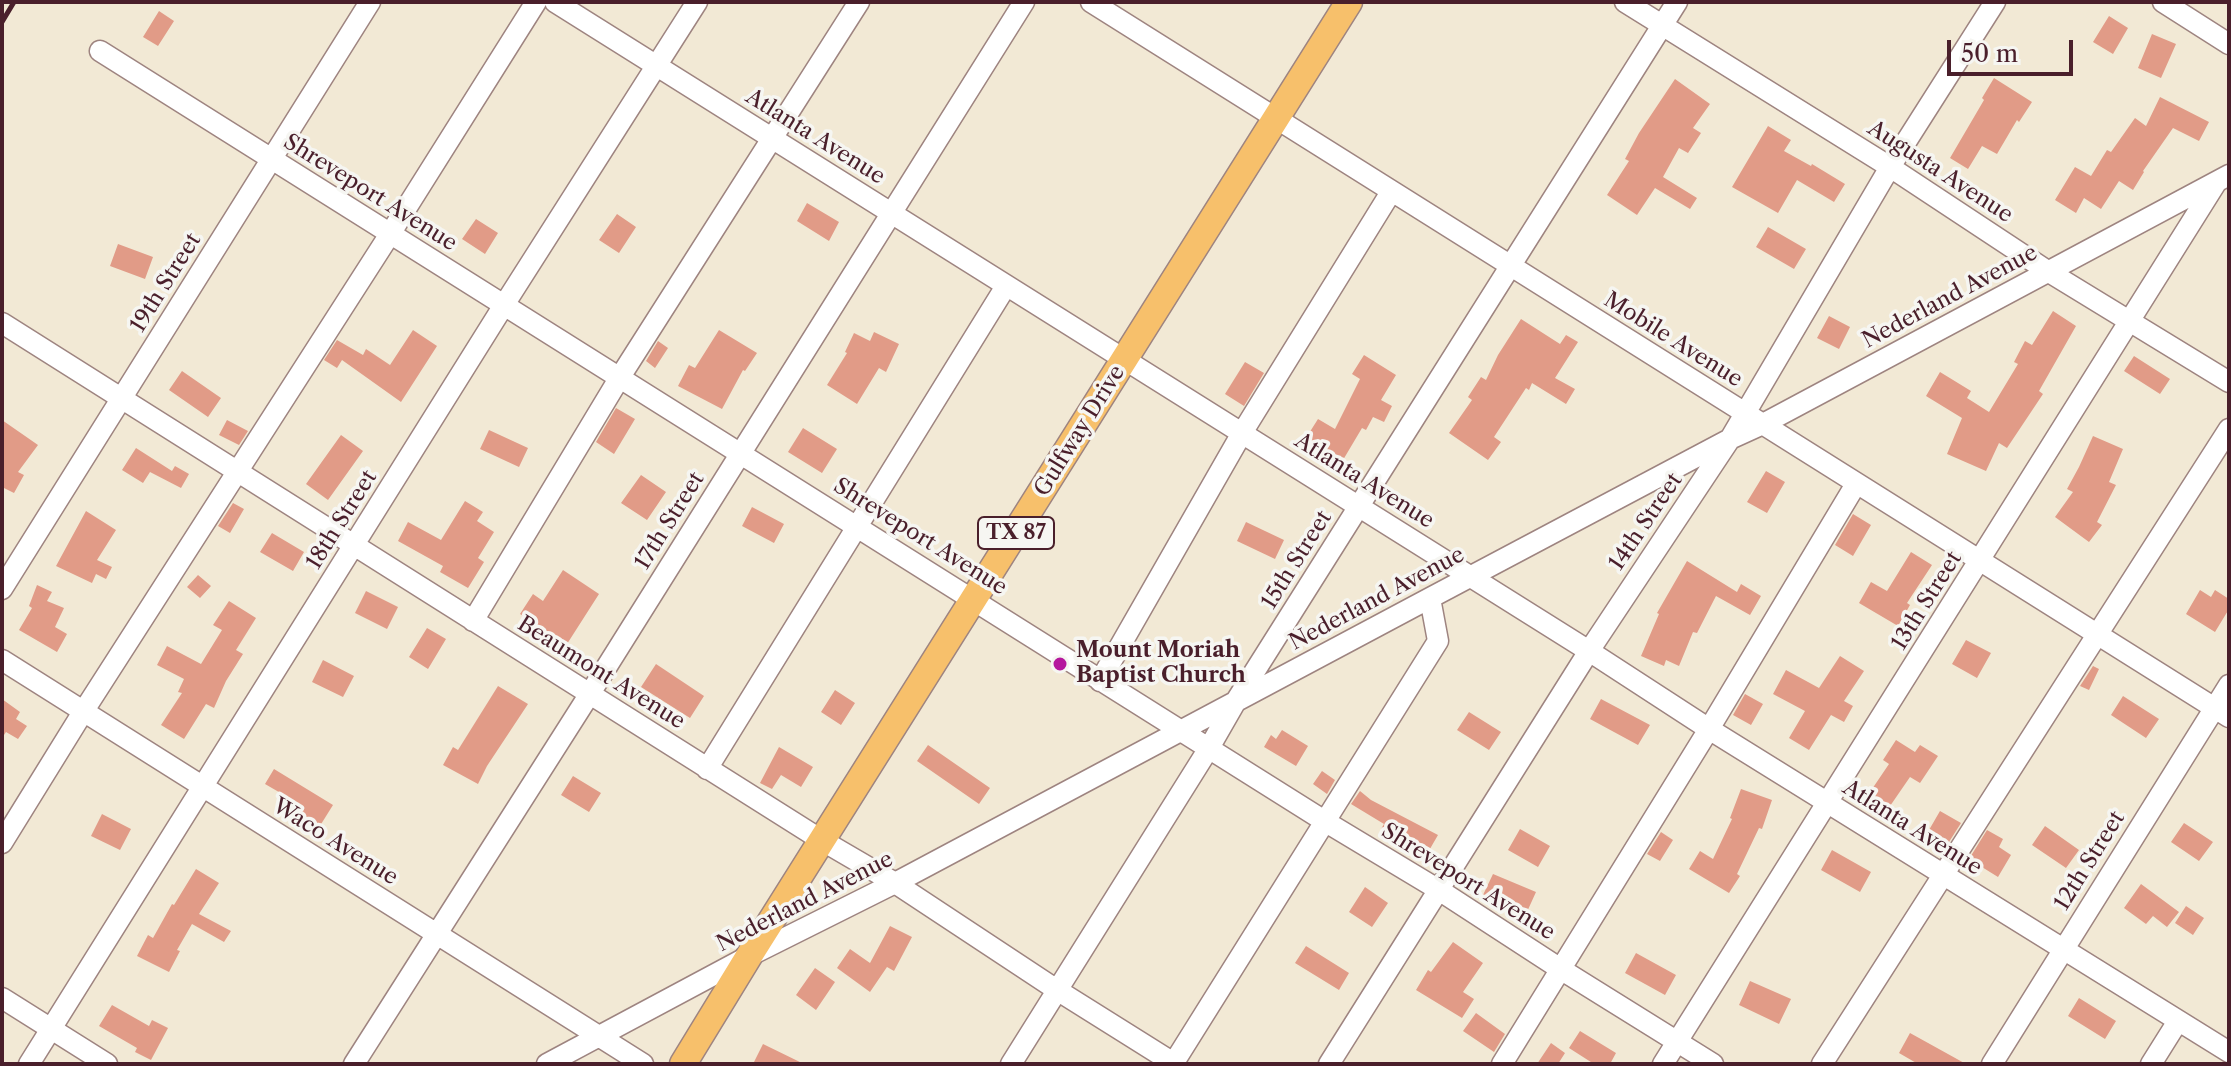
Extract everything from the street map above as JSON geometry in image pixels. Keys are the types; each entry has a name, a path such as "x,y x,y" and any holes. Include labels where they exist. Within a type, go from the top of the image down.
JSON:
{"main road":[{"name":"Gulfway Drive","path":"683,1064 1349,2"}],"street":[{"name":"19th Street","path":"2,589 370,2"},
{"path":"2,843 536,2"},
{"name":"Atlanta Avenue","path":"555,2 1360,506 1709,729 2229,1052"},
{"name":"18th Street","path":"29,1064 697,2"},
{"path":"473,621 620,377 859,2"},
{"name":"17th Street","path":"354,1064 1024,2"},
{"name":"Mobile Avenue","path":"1091,2 2222,713"},
{"name":"Augusta Avenue","path":"1625,2 1890,167 2049,272 2229,382"},
{"name":"15th Street","path":"1011,1064 1677,2"},
{"name":"14th Street","path":"1329,1064 1589,651 1730,439 1890,167 1995,2"},
{"path":"2163,2 2229,44"},
{"name":"Shreveport Avenue","path":"100,51 1713,1064"},
{"name":"13th Street","path":"1663,1064 2222,179 2229,162"},
{"name":"Nederland Avenue","path":"547,1064 749,956 895,883 2222,179"},
{"path":"1100,681 1242,433 1391,192"},
{"path":"707,769 1006,286"},
{"name":"Beaumont Avenue","path":"2,323 707,769 895,883 1174,1064"},
{"path":"1822,1064 2229,429"},
{"path":"1502,1064 1856,484"},
{"path":"1174,1064 1438,641 1430,598"},
{"name":"Waco Avenue","path":"2,660 643,1064"},
{"name":"12th Street","path":"1992,1064 2063,950 2222,713 2229,685"},
{"path":"2,998 107,1064"},
{"path":"2151,1064 2178,1021"}],"building":[{"path":"159,11 174,21 158,46 143,37"},
{"path":"2109,16 2128,28 2113,54 2093,42"},
{"path":"2152,34 2176,44 2161,78 2138,68"},
{"path":"1994,78 2032,102 1997,154 1982,146 1968,169 1950,158"},
{"path":"1675,79 1710,104 1693,128 1701,133 1688,153 1679,148 1663,177 1697,198 1690,209 1655,188 1637,215 1607,195 1629,161 1625,159 1639,133"},
{"path":"2160,97 2209,122 2199,141 2173,128 2133,190 2119,181 2101,209 2084,198 2076,213 2055,200 2075,167 2091,176 2107,150 2111,152 2135,118 2146,126"},
{"path":"1768,126 1791,140 1784,151 1845,184 1834,202 1797,180 1778,213 1732,187"},
{"path":"807,203 839,222 829,241 797,221"},
{"path":"617,214 636,227 619,253 599,240"},
{"path":"476,219 498,233 485,254 462,239"},
{"path":"1768,227 1806,249 1794,269 1756,247"},
{"path":"118,244 153,257 145,279 110,266"},
{"path":"2053,311 2076,326 2039,391 2043,394 2007,448 1999,443 1986,471 1947,454 1962,418 1926,396 1940,372 1971,391 1967,398 1989,412 2018,364 2014,362 2025,341 2032,345"},
{"path":"1829,316 1850,327 1839,349 1817,338"},
{"path":"1521,319 1560,344 1566,335 1578,342 1555,378 1575,389 1566,404 1532,383 1494,437 1501,442 1488,460 1449,433 1472,400 1468,397 1481,377 1486,380"},
{"path":"413,330 437,346 401,402 342,360 337,368 324,360 337,340 363,355 366,349 390,365"},
{"path":"719,330 757,353 743,370 722,409 678,386 689,365 695,368"},
{"path":"874,332 899,344 886,372 879,368 857,404 827,385 847,353 854,333 870,341"},
{"path":"658,341 668,348 655,368 646,361"},
{"path":"1364,355 1396,375 1381,400 1392,406 1384,422 1373,417 1366,430 1362,428 1343,460 1306,438 1318,419 1335,429 1360,379 1352,374"},
{"path":"2134,356 2170,379 2160,394 2124,371"},
{"path":"1245,362 1264,373 1244,406 1225,394"},
{"path":"182,371 221,398 208,417 169,390"},
{"path":"616,408 635,419 614,454 596,442"},
{"path":"2,420 38,445 18,472 24,475 14,493 2,487"},
{"path":"227,420 248,431 239,445 219,435"},
{"path":"803,428 837,449 822,473 788,452"},
{"path":"489,430 528,448 519,467 480,449"},
{"path":"341,435 363,451 328,500 306,484"},
{"path":"2093,436 2123,449 2109,482 2116,485 2097,522 2102,525 2089,542 2055,517 2073,492 2067,489"},
{"path":"136,448 172,471 175,466 189,474 181,488 150,472 143,483 122,470"},
{"path":"1766,471 1785,482 1767,513 1747,502"},
{"path":"641,475 666,492 647,520 621,503"},
{"path":"465,501 483,512 477,521 494,532 478,558 484,562 468,588 440,572 443,566 398,541 408,522 441,540"},
{"path":"233,503 244,509 230,533 218,526"},
{"path":"752,507 784,524 774,543 742,526"},
{"path":"86,511 116,530 97,560 112,567 106,579 96,574 92,583 56,566"},
{"path":"1853,514 1871,525 1853,556 1835,545"},
{"path":"1246,522 1284,540 1275,559 1237,541"},
{"path":"272,533 304,552 293,571 260,552"},
{"path":"1911,552 1932,565 1907,603 1910,605 1898,626 1859,603 1871,582 1887,591"},
{"path":"1687,561 1737,592 1741,584 1761,596 1750,615 1716,596 1697,633 1693,632 1679,666 1666,660 1664,666 1641,656 1657,613"},
{"path":"563,570 599,594 567,644 520,614 533,594 543,601"},
{"path":"198,575 211,586 200,598 187,587"},
{"path":"37,585 52,592 47,601 64,608 55,627 67,634 57,652 19,630 32,608 29,606"},
{"path":"2200,590 2211,597 2215,590 2229,599 2229,609 2215,632 2186,614"},
{"path":"366,591 398,607 387,629 355,613"},
{"path":"229,601 256,618 236,650 243,654 214,708 206,704 184,739 161,725 182,693 178,692 184,679 157,665 167,646 201,664 222,630 213,625"},
{"path":"427,628 446,639 428,669 409,657"},
{"path":"1966,640 1991,653 1977,678 1952,664"},
{"path":"1840,656 1864,671 1844,701 1853,706 1844,722 1831,715 1809,750 1789,738 1805,711 1773,694 1786,670 1819,688"},
{"path":"323,660 354,676 343,697 312,682"},
{"path":"656,664 704,696 690,718 641,687"},
{"path":"2093,666 2099,669 2089,690 2080,686"},
{"path":"498,686 528,704 478,784 443,765 453,747 458,750"},
{"path":"835,690 855,703 841,725 821,712"},
{"path":"1745,694 1763,704 1751,725 1733,715"},
{"path":"2123,696 2159,719 2146,738 2111,715"},
{"path":"2,699 20,712 16,719 27,726 18,739 6,732 2,738"},
{"path":"1601,699 1650,725 1638,745 1590,719"},
{"path":"1469,712 1501,732 1489,750 1457,730"},
{"path":"1282,730 1308,746 1296,766 1264,747 1271,735 1276,739"},
{"path":"1896,740 1915,752 1920,745 1938,756 1920,783 1910,777 1888,809 1868,795 1889,764 1883,760"},
{"path":"928,745 990,788 979,804 917,761"},
{"path":"779,747 813,767 801,787 781,775 772,789 760,783"},
{"path":"274,769 333,805 318,829 278,805 284,795 265,784"},
{"path":"1322,771 1335,780 1327,794 1313,784"},
{"path":"573,776 601,793 589,812 561,795"},
{"path":"1741,789 1772,800 1762,829 1759,828 1737,874 1740,876 1729,893 1689,869 1700,851 1713,859 1732,819"},
{"path":"1360,791 1371,800 1438,835 1427,854 1381,829 1384,824 1351,804"},
{"path":"1940,811 1961,823 1949,842 1929,830"},
{"path":"102,814 131,829 120,850 91,836"},
{"path":"2184,823 2213,842 2199,861 2171,842"},
{"path":"2045,826 2079,850 2066,868 2032,845"},
{"path":"1520,829 1550,846 1538,867 1508,850"},
{"path":"1987,830 2003,839 1999,847 2011,855 1998,877 1969,859"},
{"path":"1661,832 1673,840 1660,861 1647,854"},
{"path":"1832,850 1871,872 1860,892 1821,870"},
{"path":"196,869 219,883 199,914 231,931 224,942 192,924 169,972 137,956 148,935 153,938"},
{"path":"1493,874 1536,892 1526,914 1483,895"},
{"path":"2141,884 2179,912 2167,927 2153,916 2146,924 2124,908"},
{"path":"1365,887 1388,903 1372,927 1349,912"},
{"path":"2186,906 2204,918 2193,935 2175,923"},
{"path":"890,926 912,937 894,971 887,967 870,992 837,968 850,949 870,963"},
{"path":"1453,942 1483,963 1463,992 1474,999 1462,1018 1416,990 1428,970 1431,972"},
{"path":"1306,946 1349,973 1339,990 1295,963"},
{"path":"1636,953 1676,975 1665,995 1625,973"},
{"path":"815,968 835,982 816,1010 796,995"},
{"path":"1750,981 1791,999 1779,1024 1739,1005"},
{"path":"2079,998 2116,1021 2105,1039 2068,1016"},
{"path":"112,1005 149,1026 152,1020 168,1028 151,1060 99,1026"},
{"path":"1476,1013 1505,1034 1494,1052 1463,1031"},
{"path":"1580,1031 1616,1053 1610,1064 1594,1064 1569,1048"},
{"path":"1910,1033 1966,1064 1918,1064 1899,1053"},
{"path":"1551,1043 1565,1053 1558,1064 1537,1064"},
{"path":"763,1044 804,1064 753,1064"}],"railway":[{"path":"2,22 14,2"}],"place":[{"name":"Mount Moriah Baptist Church","path":"1060,664"}]}
